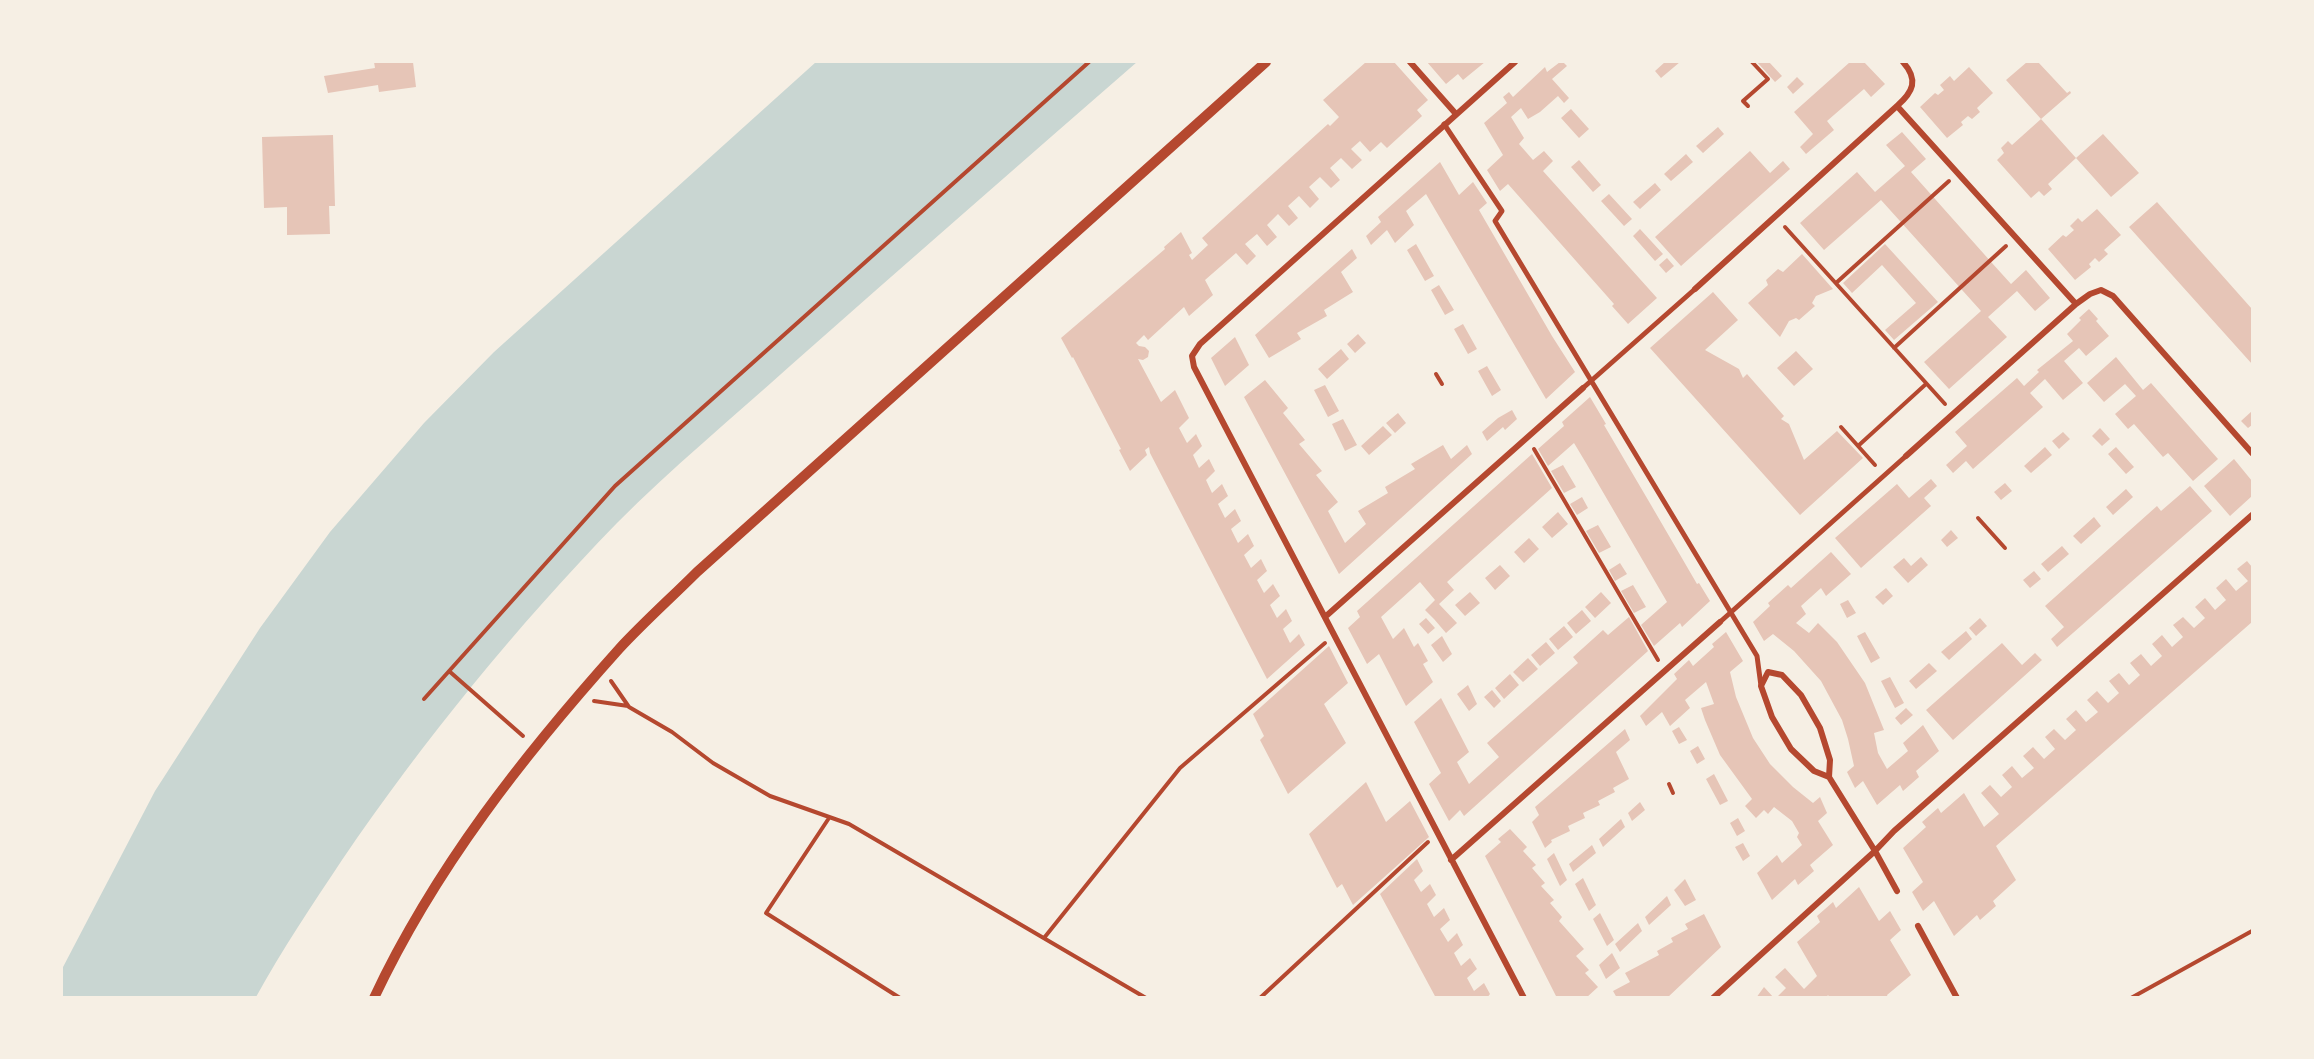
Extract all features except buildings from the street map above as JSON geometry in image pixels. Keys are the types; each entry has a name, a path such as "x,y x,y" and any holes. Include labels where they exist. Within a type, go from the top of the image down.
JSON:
{"street":[{"path":"374,998 398,947 468,836 534,747 621,648 697,572 1266,62"},
{"path":"1410,62 1456,114"},
{"path":"1515,62 1200,344 1192,356 1194,368 1524,998"},
{"path":"1325,617 1695,289 1910,94 1912,81 1910,69 1903,62"},
{"path":"1897,106 2076,304"},
{"path":"1444,124 1502,211 1495,221 1757,656 1761,686 1772,717 1791,749 1814,771 1829,777"},
{"path":"1451,860 2090,294 2101,290 2113,296 2253,453"},
{"path":"1713,998 1875,851 1894,831 2253,515"},
{"path":"1761,686 1768,672 1782,675 1801,695 1820,728 1830,760 1829,777 1897,891"},
{"path":"1918,926 1957,998"}],"path":[{"path":"424,699 615,486 1089,62"},
{"path":"1748,106 1743,101 1768,79 1752,62"},
{"path":"1836,283 1957,173"},
{"path":"1775,216 1953,414"},
{"path":"1894,348 2015,237"},
{"path":"1436,374 1442,384"},
{"path":"1858,446 1926,384"},
{"path":"1841,427 1884,475"},
{"path":"1527,437 1664,671"},
{"path":"1978,518 2005,548"},
{"path":"1044,938 1169,780 1255,701 1334,634"},
{"path":"602,669 629,707"},
{"path":"449,671 514,727"},
{"path":"578,698 629,707 672,732 713,763 770,796 849,824 1146,998"},
{"path":"1669,784 1673,793"},
{"path":"829,818 766,914 900,998"},
{"path":"1260,998 1437,833"},
{"path":"2131,998 2253,931"}],"shaded area":[{"path":"816,62 1137,62 681,463 617,523 580,562 507,644 405,771 342,860 256,997 62,998 62,969 155,791 260,628 330,532 424,423 494,352"}]}
